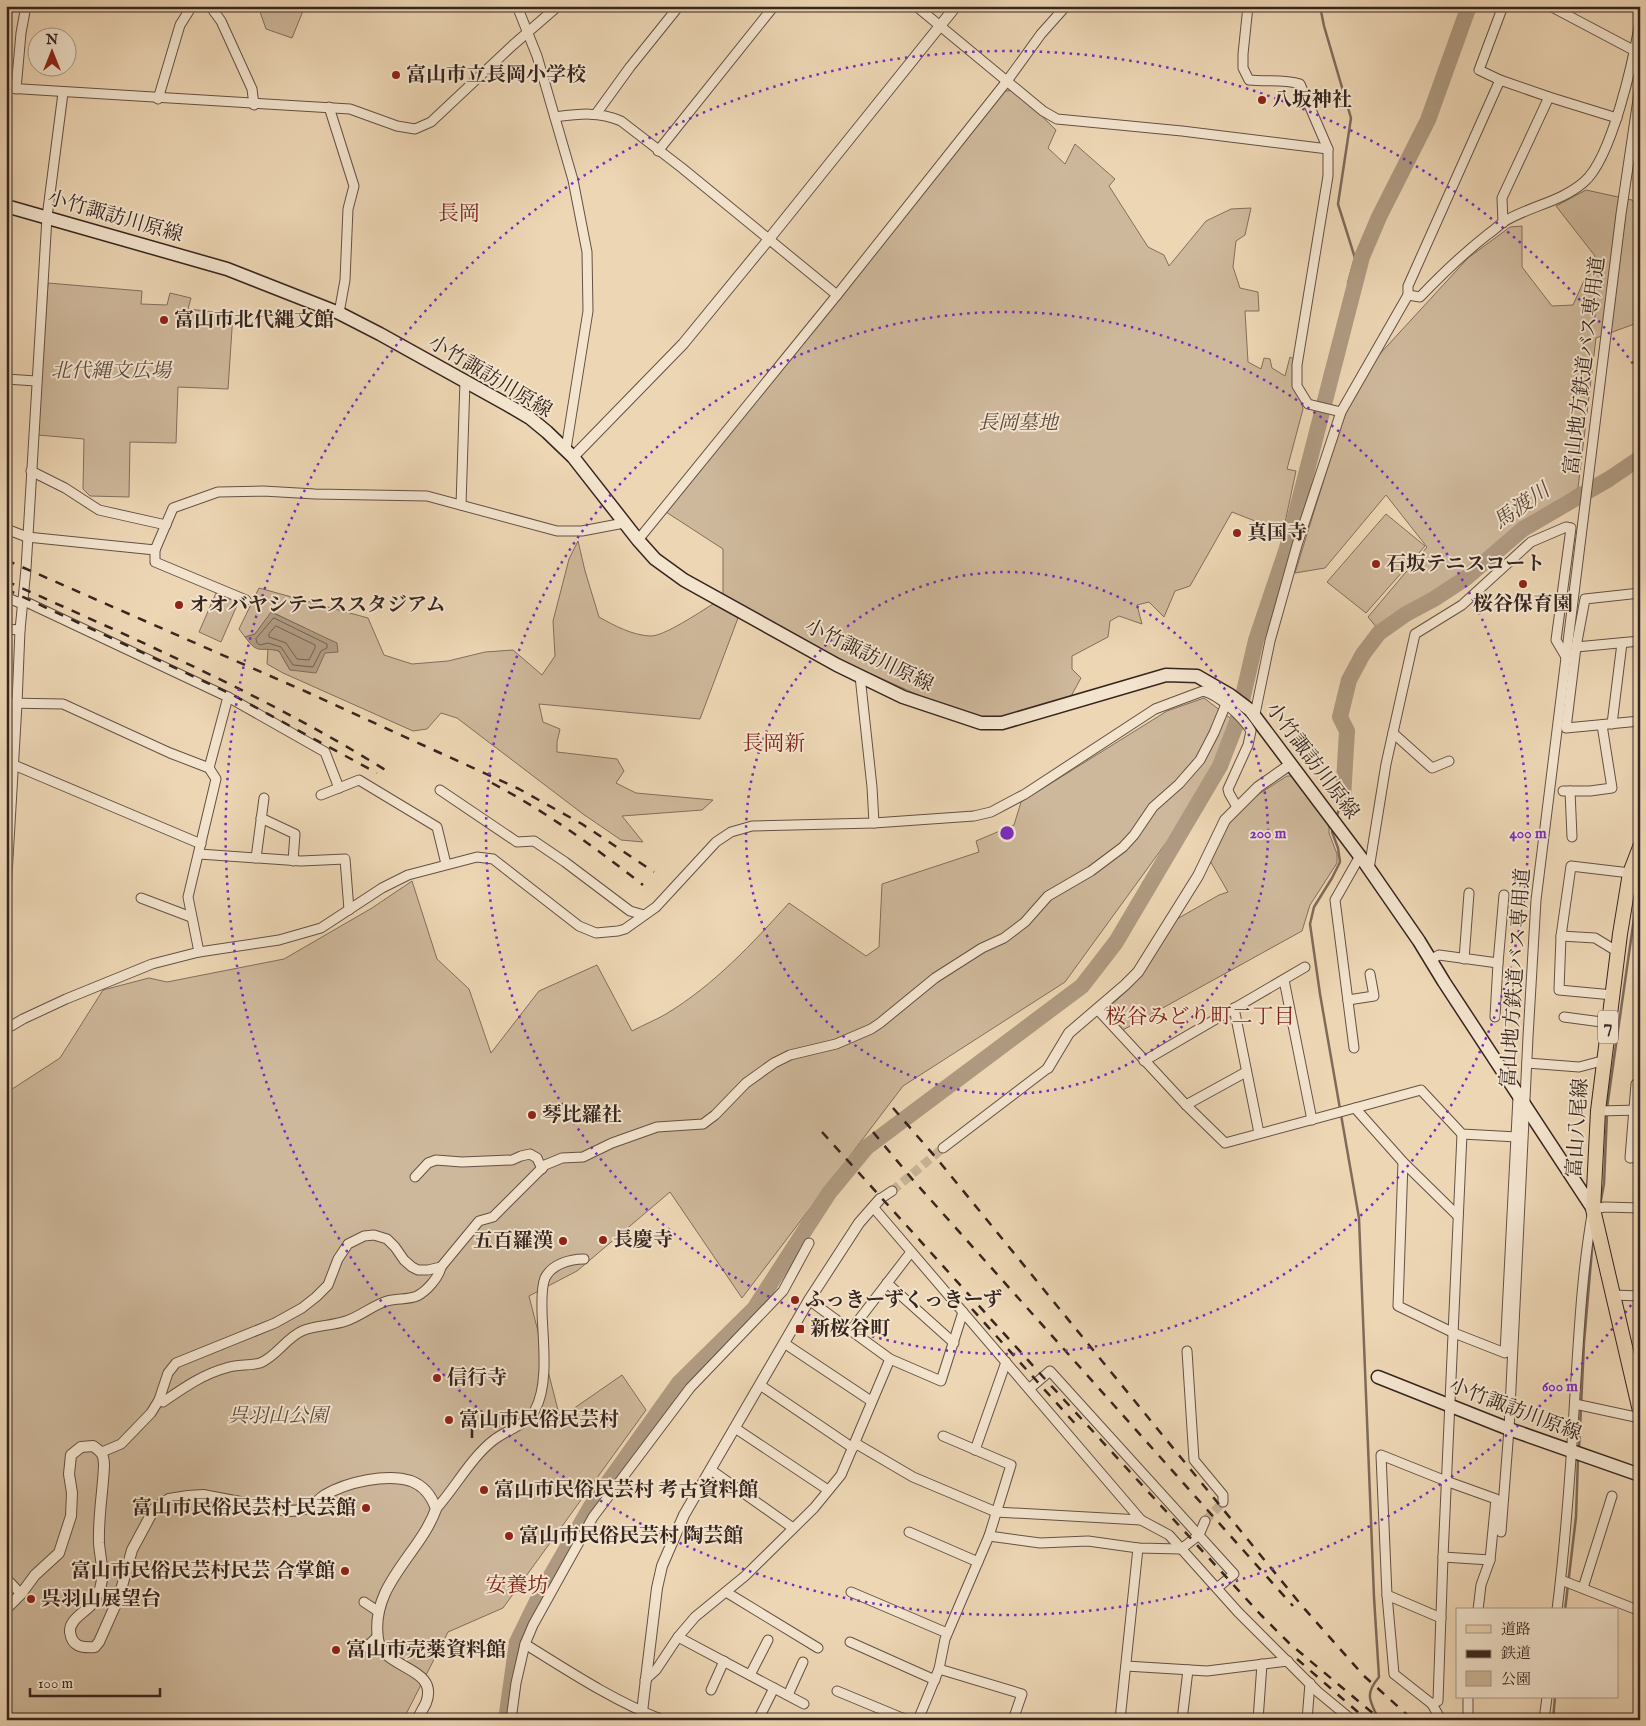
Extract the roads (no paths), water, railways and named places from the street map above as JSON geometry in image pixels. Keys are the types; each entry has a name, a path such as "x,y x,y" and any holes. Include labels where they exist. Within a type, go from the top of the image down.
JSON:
{"main road":[{"name":"小竹諏訪川原線","path":"6,206 227,269 339,313 380,334 530,418 569,453 624,524 655,559 684,580 860,676 903,697 981,723 1002,723 1166,676 1197,676 1228,700 1252,712 1360,856 1419,940 1521,1101 1593,1209"},
{"name":"富山八尾線","path":"1640,847 1630,873 1618,952 1598,1111 1593,1209 1640,1411"},
{"name":"小竹諏訪川原線","path":"1378,1377 1509,1429 1640,1475"}],"street":[{"path":"16,89 21,33 26,6"},
{"path":"158,99 180,25 192,6"},
{"path":"210,6 221,21 252,89 254,105"},
{"path":"518,6 555,117 573,180 588,270 588,311 569,453"},
{"path":"6,88 350,110 397,126 415,129 431,122 558,6"},
{"path":"596,114 630,66 679,6"},
{"path":"658,151 774,6"},
{"path":"916,6 1043,111 1057,120 1182,131 1328,149"},
{"path":"569,453 683,344 769,240 956,6"},
{"path":"638,540 837,295 1007,81 1041,34 1066,6"},
{"path":"1073,6 1090,6"},
{"path":"1248,6 1243,68 1249,80 1290,81 1300,84 1328,149 1328,176 1297,365 1297,386 1308,404 1341,412"},
{"path":"1503,6 1479,70 1549,98 1617,118"},
{"path":"1550,6 1635,51"},
{"path":"1408,295 1420,297 1462,255 1503,223 1552,201 1585,182 1596,168 1617,118 1635,51 1640,22"},
{"path":"1252,712 1297,545 1341,412 1408,295 1408,286 1500,80"},
{"name":"富山地方鉄道バス専用道","path":"1501,1532 1509,1429 1521,1101 1526,1063 1536,900 1621,214 1640,86"},
{"path":"6,893 20,630 47,217 63,93"},
{"path":"1503,223 1502,198 1549,98"},
{"path":"329,108 354,186 348,208 345,280 339,313"},
{"path":"555,117 589,113 610,116 620,121 837,295"},
{"path":"6,379 36,382"},
{"path":"461,505 465,381"},
{"path":"31,471 66,488 99,510 166,525"},
{"path":"246,600 155,562 155,550 173,508 218,492 262,491 427,496 556,531 582,531 624,524"},
{"path":"1369,869 1393,733 1415,634 1462,605 1531,542 1566,527 1571,528 1556,640 1566,657"},
{"path":"6,529 27,537 155,550"},
{"path":"1640,592 1584,598 1566,728 1640,720"},
{"path":"6,597 22,602 228,697 325,752 339,788"},
{"path":"6,629 20,630"},
{"path":"1576,647 1640,641"},
{"path":"1612,724 1622,643"},
{"path":"860,676 874,823"},
{"path":"6,1029 23,1019 97,986 152,964 199,952 302,935 321,928 382,888 408,875 476,857 493,859 579,926 596,933 618,931 624,929 656,907 716,842 731,832 752,826 874,823 974,816 992,812 1025,794 1155,709 1202,691 1228,700 1251,731 1248,746 1228,788 1229,794 1237,807"},
{"path":"209,768 228,697"},
{"path":"159,1400 163,1402 215,1371 261,1362 304,1330 346,1321 380,1304 417,1296 427,1288 440,1272 441,1267 479,1222 493,1217 542,1169 554,1161 562,1158 583,1157 612,1142 657,1127 703,1124 715,1115 746,1083 774,1063 790,1056 836,1044 871,1029 935,978 982,948 1004,938 1025,922 1048,896 1091,871 1123,846 1134,835 1153,808 1179,784 1200,760 1228,700"},
{"path":"6,703 64,704 170,753 209,768 216,779 188,897 199,952"},
{"path":"1572,837 1567,791 1590,791 1612,788 1602,725"},
{"path":"1393,733 1432,768 1449,761"},
{"path":"943,1148 1048,1068 1069,1033 1098,1010 1138,972 1198,876 1226,820 1258,787 1291,764"},
{"path":"14,765 200,849 256,858 293,861 345,859 349,910"},
{"path":"321,795 359,780 437,827 446,864"},
{"path":"440,790 517,842 534,841 574,868 630,911 644,915"},
{"path":"256,858 264,798"},
{"path":"261,818 295,834 293,861"},
{"path":"1354,1048 1335,900 1360,856"},
{"path":"1613,995 1559,990 1562,936 1571,866 1630,873"},
{"path":"1464,959 1469,893"},
{"path":"1495,1017 1504,895"},
{"path":"141,898 191,917"},
{"path":"1562,936 1594,938 1618,952"},
{"path":"1430,960 1439,955 1498,963"},
{"path":"1144,1061 1305,967"},
{"path":"1348,1000 1374,996 1370,974"},
{"path":"1284,980 1312,1120"},
{"path":"1234,1008 1259,1133"},
{"path":"1098,1010 1144,1061 1225,1142 1421,1090 1462,1134 1517,1137"},
{"path":"1564,1017 1609,1023"},
{"path":"1526,1063 1579,1067 1598,1062 1604,1063"},
{"path":"1186,1104 1246,1072"},
{"path":"1636,1084 1637,1110 1630,1158 1640,1157"},
{"path":"1403,1162 1398,1306 1454,1333 1505,1353 1517,1137 1521,1101"},
{"path":"1355,1108 1403,1162 1458,1216"},
{"path":"1598,1111 1637,1110"},
{"path":"1432,1704 1438,1701 1462,1134"},
{"path":"415,1177 428,1163 436,1160 462,1162 512,1160 530,1154 537,1158 542,1169"},
{"path":"641,1716 657,1588 662,1566 684,1515 809,1300 859,1223 880,1199 892,1191"},
{"path":"873,1207 1141,1520 1169,1535 1288,1661 1352,1720"},
{"path":"1557,1608 1572,1452 1579,1325 1588,1237 1593,1209 1640,1208"},
{"path":"102,1452 121,1444 151,1413 159,1400 168,1373 176,1363 275,1323 302,1308 328,1284 338,1259 348,1244 364,1236 374,1235 386,1239 412,1268 428,1270 441,1267"},
{"path":"511,1720 516,1683 525,1644 532,1625 593,1517 690,1388 783,1291 809,1243"},
{"path":"851,1330 911,1252"},
{"path":"417,1720 426,1702 428,1690 426,1683 417,1673 391,1660 379,1646 377,1637 379,1612 391,1579 424,1534 436,1509 480,1454 494,1440 525,1421 534,1412 541,1396 543,1382 542,1295 545,1279 550,1271 562,1263 584,1258"},
{"path":"887,1283 954,1342"},
{"path":"1613,1295 1640,1296"},
{"path":"809,1300 890,1359 941,1381 963,1312"},
{"path":"784,1343 871,1401"},
{"path":"1187,1351 1194,1460 1224,1495 1223,1502"},
{"path":"646,1680 656,1670 678,1637 695,1617 744,1576 793,1528 841,1475 890,1359"},
{"path":"975,1450 1006,1362"},
{"path":"1029,1389 1050,1371 1234,1574 1217,1588"},
{"path":"760,1385 854,1445 913,1478 996,1512 1141,1520"},
{"path":"1575,1404 1640,1418"},
{"path":"735,1428 828,1490"},
{"path":"918,1720 939,1669 947,1633 989,1536 1011,1465 943,1436"},
{"path":"6,1610 35,1576 59,1553 71,1516 72,1493 69,1474 71,1455 81,1447 93,1446 102,1452 104,1456 99,1542 103,1574 100,1588 92,1604 73,1622 70,1629 76,1646 84,1648 95,1647 99,1642 119,1597 132,1550 154,1508 169,1499 203,1495 288,1511 298,1511 312,1506 324,1495 364,1480 383,1479 412,1482 422,1488 432,1498 436,1509"},
{"path":"1441,1720 1432,1704 1394,1674 1387,1595 1381,1455 1496,1499 1490,1560 1480,1585 1478,1608"},
{"path":"710,1470 793,1528"},
{"path":"1583,1588 1612,1496"},
{"path":"989,1536 1040,1543 1088,1541 1138,1548 1181,1549 1199,1535 1205,1521"},
{"path":"909,1532 978,1562"},
{"path":"1120,1720 1138,1548"},
{"path":"1443,1557 1490,1560"},
{"path":"6,1578 21,1594"},
{"path":"1561,1580 1640,1611"},
{"path":"726,1592 818,1648"},
{"path":"851,1592 947,1633"},
{"path":"1387,1595 1441,1618"},
{"path":"364,1602 379,1612"},
{"path":"366,1647 377,1637"},
{"path":"678,1637 804,1704"},
{"path":"750,1675 768,1640"},
{"path":"850,1642 934,1680"},
{"path":"525,1644 641,1716 664,1720"},
{"path":"711,1690 724,1661"},
{"path":"1126,1666 1207,1671 1288,1661"},
{"path":"788,1695 803,1662"},
{"path":"1258,1720 1262,1664"},
{"path":"939,1669 1022,1694 1013,1720"},
{"path":"1182,1720 1188,1670"},
{"path":"1307,1720 1310,1683"},
{"path":"761,1714 774,1688"},
{"path":"837,1691 907,1720"},
{"path":"1468,1698 1468,1720"},
{"path":"1544,1720 1547,1698"}],"water":[{"path":"271,612 337,643 338,652 325,653 316,673 290,670 279,651 257,648 245,637 255,634"}],"waterway":[{"path":"1320,6 1351,118 1338,204 1355,258 1348,283 1356,286"},
{"path":"506,1720 517,1642 541,1593 590,1508 679,1383 754,1309 829,1193 867,1147 1082,986 1116,942 1220,766 1237,722 1256,640 1287,548 1362,257 1379,217 1428,120 1469,6"},
{"name":"馬渡川","path":"1343,798 1347,731 1340,717 1349,680 1363,654 1379,633 1406,614 1434,599 1466,578 1523,529 1609,479 1640,458"},
{"path":"1336,818 1343,798"},
{"path":"1333,828 1332,832 1338,848 1340,862 1314,907 1310,924 1320,994 1359,1218 1374,1597 1379,1677 1371,1689 1370,1698 1379,1720"},
{"path":"1607,1108 1640,876"},
{"path":"1600,1205 1604,1184 1607,1114"},
{"path":"1579,1449 1584,1343 1593,1238"},
{"path":"1565,1608 1576,1517 1578,1457"},
{"path":"1553,1720 1555,1698"}],"tunnel":[{"path":"892,1191 943,1148"},
{"path":"1205,1521 1223,1502"}],"railway":[{"path":"6,560 309,693 519,789 582,824 654,872"},
{"path":"6,581 248,693 387,771"},
{"path":"6,589 231,694 377,773"},
{"path":"492,783 570,831 643,885"},
{"path":"893,1108 938,1160 1302,1606 1364,1676 1413,1720"},
{"path":"822,1132 1261,1615 1290,1644 1381,1720"},
{"path":"873,1132 913,1180 1293,1606"},
{"path":"972,1309 1079,1428"},
{"path":"472,1403 472,1438"},
{"path":"1297,1659 1367,1720"}],"place":[{"name":"富山市立長岡小学校","path":"396,75"},
{"name":"八坂神社","path":"1262,100"},
{"name":"富山市北代縄文館","path":"164,320"},
{"name":"真国寺","path":"1237,533"},
{"name":"石坂テニスコート","path":"1376,564"},
{"name":"桜谷保育園","path":"1523,584"},
{"name":"オオバヤシテニススタジアム","path":"179,605"},
{"name":"琴比羅社","path":"532,1115"},
{"name":"長慶寺","path":"603,1240"},
{"name":"五百羅漢","path":"563,1241"},
{"name":"ふっきーずくっきーず","path":"795,1300"},
{"name":"新桜谷町","path":"800,1329"},
{"name":"信行寺","path":"437,1378"},
{"name":"富山市民俗民芸村","path":"449,1420"},
{"name":"富山市民俗民芸村 考古資料館","path":"484,1490"},
{"name":"富山市民俗民芸村 民芸館","path":"366,1508"},
{"name":"富山市民俗民芸村 陶芸館","path":"509,1536"},
{"name":"富山市民俗民芸村民芸 合掌館","path":"345,1571"},
{"name":"呉羽山展望台","path":"31,1599"},
{"name":"富山市売薬資料館","path":"336,1650"}],"district":[{"name":"長岡","path":"459,214"},
{"name":"長岡新","path":"774,744"},
{"name":"桜谷みどり町二丁目","path":"1200,1017"},
{"name":"安養坊","path":"517,1586"}],"park label":[{"name":"北代縄文広場","path":"111,371"},
{"name":"長岡墓地","path":"1018,423"},
{"name":"呉羽山公園","path":"278,1416"}]}
